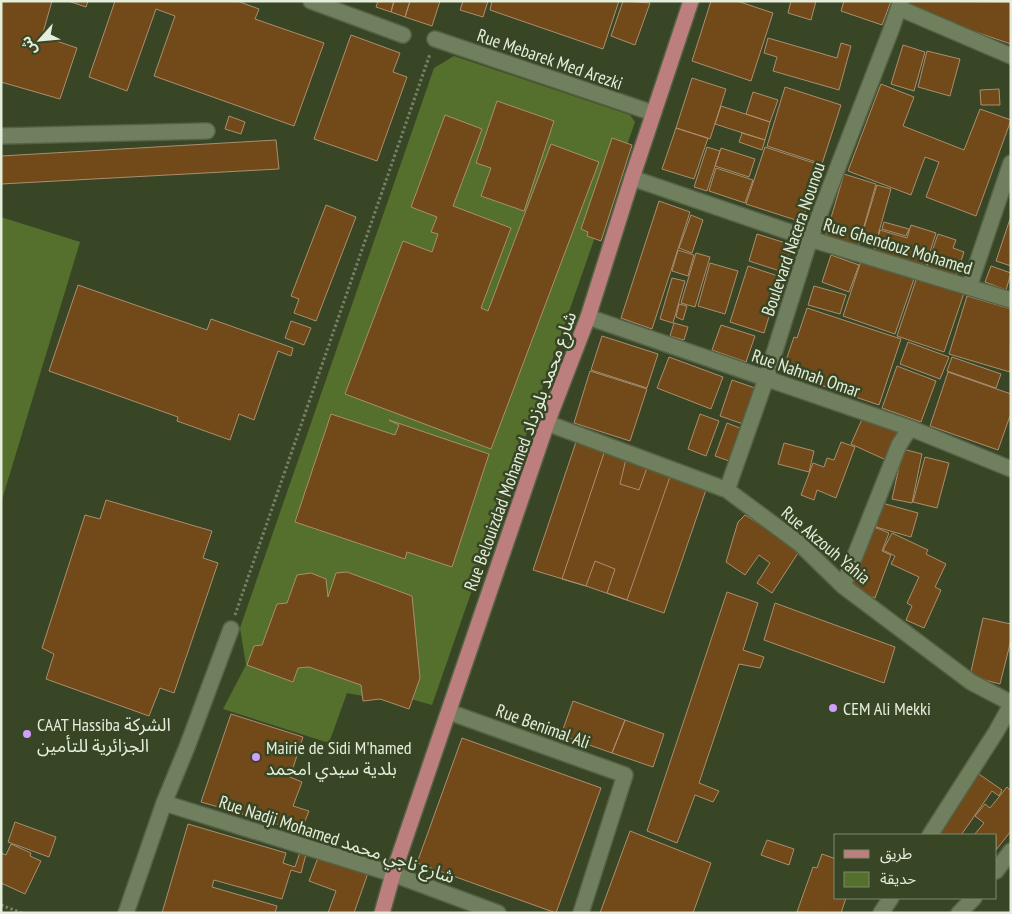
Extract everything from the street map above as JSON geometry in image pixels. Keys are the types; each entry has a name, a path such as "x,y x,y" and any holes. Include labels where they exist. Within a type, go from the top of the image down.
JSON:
{"main road":[{"name":"Rue Belouizdad Mohamed شارع محمد بلوزداد","path":"382,913 393,874 547,423 588,317 653,113 692,1"}],"street":[{"path":"311,1 403,35"},
{"path":"900,5 1011,56"},
{"name":"Boulevard Nacera Nounou","path":"726,490 766,379 810,239 900,5"},
{"name":"Rue Mebarek Med Arezki","path":"435,39 653,113"},
{"path":"1,136 207,131"},
{"path":"969,287 1011,164"},
{"name":"Rue Ghendouz Mohamed","path":"632,178 810,239 1011,300"},
{"name":"Rue Nahnah Omar","path":"588,317 910,428 1011,470"},
{"name":"Rue Akzouh Yahia","path":"547,423 726,490 800,544 843,586 971,682 1011,704"},
{"path":"843,586 899,445 910,428"},
{"path":"126,913 164,803 231,629"},
{"path":"931,834 996,732 1011,704"},
{"name":"Rue Benimal Ali","path":"449,712 625,775 581,913"},
{"name":"Rue Nadji Mohamed شارع ناجي محمد","path":"164,803 393,874 498,913"},
{"path":"997,870 1011,851"},
{"path":"881,913 890,899"},
{"path":"959,913 973,899"}],"path":[{"path":"231,629 435,39"},
{"path":"1,905 22,913"}],"green space":[{"path":"454,56 630,115 635,122 432,705 372,688 368,697 347,693 329,743 223,709 246,665 240,628 434,68"},
{"path":"1,217 80,242 1,503"}],"building":[{"path":"1,1 52,1 42,36 77,48 60,99 1,82"},
{"path":"68,1 88,1 86,7"},
{"path":"115,1 237,1 259,9 255,19 324,43 294,126 154,76 175,16 156,9 127,91 89,77"},
{"path":"378,1 394,1 391,12 376,7"},
{"path":"394,1 410,1 405,17 391,12"},
{"path":"410,1 440,1 432,26 405,17"},
{"path":"463,1 488,1 483,17 460,10"},
{"path":"492,1 619,1 603,49 490,10"},
{"path":"623,1 650,3 635,45 611,36"},
{"path":"711,1 737,1 773,13 751,81 692,61"},
{"path":"791,1 816,1 811,20 788,13"},
{"path":"844,1 891,1 882,25 841,11"},
{"path":"909,1 1011,2 1011,44 906,8"},
{"path":"351,35 400,53 393,72 407,77 377,161 314,139"},
{"path":"768,38 837,58 841,43 851,46 839,90 773,71 777,57 764,53"},
{"path":"903,45 925,52 914,91 891,84"},
{"path":"927,51 960,59 950,96 918,87"},
{"path":"692,78 726,89 710,139 676,128"},
{"path":"881,84 914,97 903,126 964,150 980,109 1011,120 976,216 926,197 939,162 925,157 911,195 848,171"},
{"path":"785,87 841,105 822,164 767,146"},
{"path":"999,89 1000,105 981,105 980,90"},
{"path":"753,92 778,100 770,122 746,114"},
{"path":"497,101 554,121 524,211 481,196 491,168 476,163"},
{"path":"721,106 770,122 765,140 715,124"},
{"path":"445,115 482,129 453,206 511,228 481,308 488,311 551,144 599,162 491,449 345,394 403,241 432,252 438,234 431,232 437,217 411,207"},
{"path":"229,116 245,122 241,134 225,129"},
{"path":"676,128 708,138 694,179 662,169"},
{"path":"742,133 765,140 762,150 739,142"},
{"path":"612,138 632,145 601,241 587,236 588,232 581,229"},
{"path":"276,140 279,169 1,184 1,156"},
{"path":"707,147 720,151 707,191 694,187"},
{"path":"765,147 820,165 802,222 746,204"},
{"path":"721,148 755,159 749,177 715,166"},
{"path":"716,168 753,180 745,203 709,191"},
{"path":"844,174 876,184 857,251 824,241"},
{"path":"877,185 891,189 876,242 861,238"},
{"path":"659,201 690,212 652,329 621,318"},
{"path":"326,205 356,217 316,321 294,313 299,299 291,296"},
{"path":"691,215 703,220 692,253 679,248"},
{"path":"1011,220 1011,266 996,261"},
{"path":"884,222 909,229 906,236 882,229"},
{"path":"911,225 936,233 924,271 873,255 880,230 907,238"},
{"path":"757,234 792,245 783,272 749,261"},
{"path":"938,234 956,240 953,248 964,252 956,276 927,266"},
{"path":"678,250 694,255 688,276 672,271"},
{"path":"696,253 710,257 695,307 681,303"},
{"path":"831,255 859,265 849,292 822,282"},
{"path":"862,258 915,276 895,334 843,316"},
{"path":"710,263 738,271 725,314 698,306"},
{"path":"748,266 781,277 764,333 730,322"},
{"path":"991,266 1011,273 1006,290 985,282"},
{"path":"917,277 964,293 944,352 897,336"},
{"path":"672,278 685,281 673,323 660,319"},
{"path":"78,285 207,330 211,319 293,348 291,356 278,351 254,420 239,414 230,440 177,421 178,417 49,371"},
{"path":"814,286 846,295 840,314 808,305"},
{"path":"967,296 1011,309 1010,372 949,354"},
{"path":"679,304 687,306 683,320 676,317"},
{"path":"807,308 901,339 879,405 782,372 794,337 797,338"},
{"path":"291,321 311,328 304,345 285,338"},
{"path":"674,323 688,327 684,340 670,336"},
{"path":"721,325 755,336 746,362 712,350"},
{"path":"602,336 658,354 647,388 591,370"},
{"path":"908,342 949,357 940,379 900,364"},
{"path":"669,357 723,377 711,409 657,388"},
{"path":"952,357 1001,374 996,388 947,371"},
{"path":"897,366 936,381 921,422 882,408"},
{"path":"590,371 647,389 630,441 574,423"},
{"path":"948,372 1011,394 1011,413 998,450 930,426"},
{"path":"732,380 755,388 743,424 720,416"},
{"path":"331,414 395,435 399,425 389,420 489,454 452,567 407,552 405,559 295,522"},
{"path":"700,414 719,421 706,456 688,449"},
{"path":"863,417 898,432 886,460 851,444"},
{"path":"727,423 745,430 732,462 715,456"},
{"path":"578,436 708,484 664,613 533,570"},
{"path":"841,442 855,447 836,498 817,490 814,500 801,495 813,463 824,467 827,458 834,460"},
{"path":"784,443 814,451 809,472 778,464"},
{"path":"606,447 627,455 620,484 639,490 649,462 672,471 627,600 607,593 615,569 595,561 586,586 562,579"},
{"path":"903,449 922,454 912,503 892,499"},
{"path":"925,457 949,463 937,508 913,502"},
{"path":"106,500 212,531 203,558 218,563 174,693 160,688 149,716 46,679 54,654 42,648 85,515 100,519"},
{"path":"882,503 918,513 911,537 876,527"},
{"path":"745,515 800,550 772,593 757,583 770,563 759,555 745,575 726,562 738,522"},
{"path":"874,527 889,533 882,551 891,555 875,598 851,589"},
{"path":"892,533 928,550 926,554 946,564 935,587 941,590 924,628 906,620 912,606 907,603 919,577 891,564 895,556 883,550"},
{"path":"347,572 412,596 420,678 409,709 380,699 363,701 361,685 309,667 298,668 293,682 247,665 254,646 262,645 277,604 287,603 297,575 311,573 326,579 328,597 336,573"},
{"path":"727,592 758,603 743,650 764,657 760,668 739,664 699,783 719,791 713,802 695,795 677,843 647,831"},
{"path":"775,603 895,647 884,683 764,640"},
{"path":"983,618 1011,624 1011,640 1000,684 970,676"},
{"path":"573,701 625,720 612,753 561,735"},
{"name":"Mairie de Sidi M'hamed بلدية سيدي امحمد","path":"231,714 303,737 290,777 302,782 293,806 309,811 301,831 201,802"},
{"path":"625,720 664,734 653,767 612,753"},
{"path":"462,738 601,788 556,913 417,863"},
{"path":"976,772 1002,790 999,796 992,791 962,834 933,834"},
{"path":"1007,787 1011,791 1011,831 997,849 997,834 975,834 984,823 975,816 985,804 990,808"},
{"path":"15,822 56,837 49,857 8,842"},
{"path":"188,824 286,853 283,863 295,867 300,852 306,854 301,873 291,870 282,899 214,880 212,887 277,906 275,913 162,913"},
{"path":"630,831 711,863 693,913 600,913"},
{"path":"767,840 794,849 789,865 761,855"},
{"path":"11,844 31,853 30,856 41,861 25,894 1,883 1,853 6,855"},
{"path":"822,854 834,858 834,899 846,899 841,913 797,912 813,867 817,868"},
{"path":"319,855 368,873 354,913 328,913 336,891 309,881"}],"place":[{"name":"CEM Ali Mekki","path":"833,708"},
{"name":"CAAT Hassiba الشركة الجزائرية للتأمين","path":"27,734"},
{"name":"Mairie de Sidi M'hamed بلدية سيدي امحمد","path":"256,757"}]}
